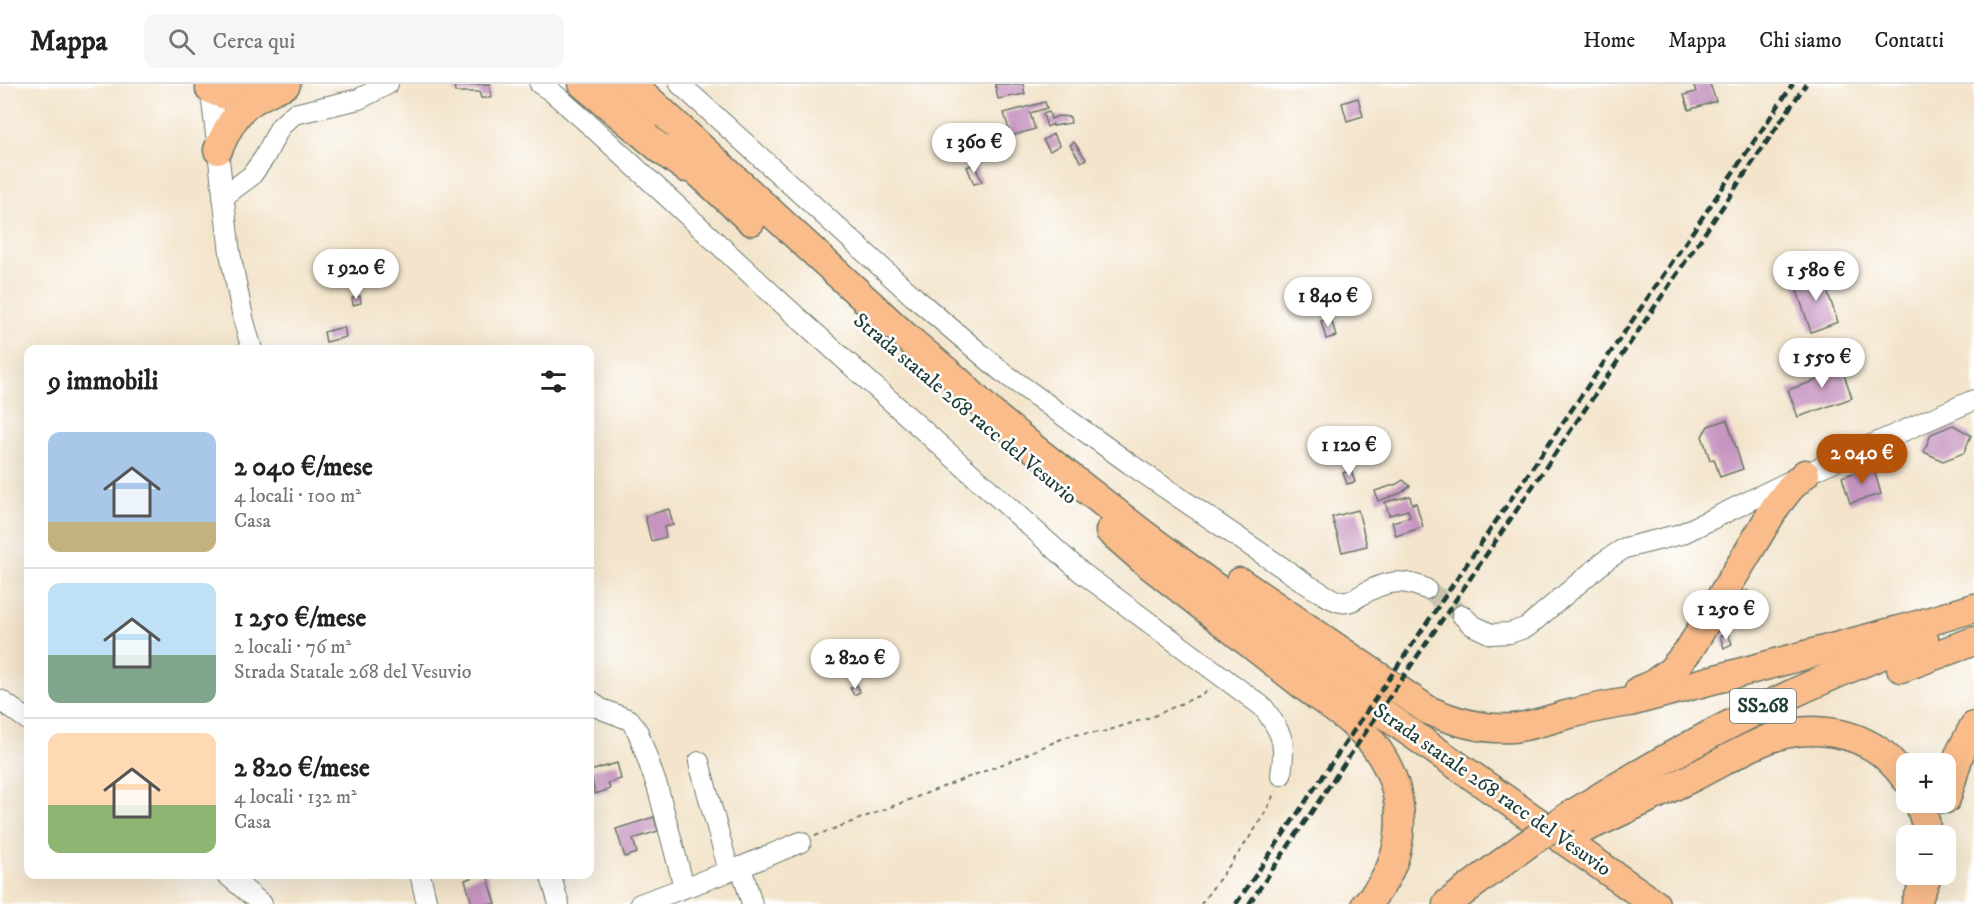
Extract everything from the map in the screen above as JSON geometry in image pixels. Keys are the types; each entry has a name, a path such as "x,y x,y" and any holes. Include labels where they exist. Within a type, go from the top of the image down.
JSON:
{"highway":[{"path":"583,84 663,151 714,187"},
{"name":"Strada statale 268 racc del Vesuvio","path":"603,84 892,351 970,418 1086,510 1292,656 1358,696"},
{"name":"Strada statale 268 racc del Vesuvio","path":"632,84 992,414 1037,451 1150,540 1297,648 1358,696 1655,904"},
{"path":"213,86 225,96 237,98 274,89"},
{"path":"218,150 234,116 246,105 274,89"},
{"path":"957,380 1111,495 1428,710 1468,724 1513,728 1601,706 1630,702 1974,608"},
{"path":"1601,706 1652,685 1671,671 1689,650 1763,509 1805,474"},
{"path":"1086,510 1142,559 1344,717 1376,746 1396,785 1401,832 1396,855 1386,879 1366,904"},
{"name":"SS268","path":"1447,904 1535,850 1683,748 1758,709 1851,668 1974,622"},
{"name":"SS268","path":"1574,824 1767,725 1857,685 1974,641"},
{"path":"1956,764 1974,726"},
{"path":"1574,824 1645,801 1760,742 1798,732 1839,733 1857,739 1875,748 1896,767"},
{"name":"SS268","path":"1478,904 1535,850"},
{"path":"1916,904 1923,885"}],"street":[{"path":"223,197 251,176 264,158 280,127 294,114 359,99 388,84"},
{"path":"540,84 583,119 802,322 1072,564 1263,707 1279,728 1284,754 1281,775"},
{"path":"680,84 922,305 1001,371 1130,464 1311,587 1340,602 1351,601 1386,584 1402,581 1426,590"},
{"path":"213,86 230,253 251,345"},
{"path":"1805,474 1974,400"},
{"path":"1462,615 1473,625 1491,634 1510,633 1527,627 1606,560 1625,548 1763,509"},
{"path":"0,700 24,717"},
{"path":"594,704 599,708 630,720 638,732 658,789 684,887"},
{"path":"699,762 735,869 752,904"},
{"path":"640,904 801,842"},
{"path":"232,879 262,904"},
{"path":"421,879 427,904"},
{"path":"552,879 559,904"}],"path":[{"path":"801,842 1008,762 1066,737 1102,732 1154,716 1212,690 1228,680"},
{"path":"1201,904 1271,802 1281,775"}],"building":[{"path":"454,84 490,84 491,98 481,98 479,92 455,92"},
{"path":"995,84 1023,84 1025,94 998,99"},
{"path":"1710,84 1716,101 1689,110 1684,95 1696,92 1694,86"},
{"path":"1358,98 1363,116 1347,121 1342,103"},
{"path":"1045,102 1047,108 1030,113 1035,129 1011,136 1004,113"},
{"path":"1049,112 1051,119 1058,116 1070,117 1071,123 1053,126 1053,124 1047,127 1043,114"},
{"path":"1053,134 1060,145 1050,151 1043,140"},
{"path":"1074,142 1086,159 1081,162 1070,145"},
{"path":"974,164 982,182 974,184 967,167"},
{"path":"1821,273 1838,322 1811,332 1794,282"},
{"path":"360,296 361,303 353,305 352,298"},
{"path":"1331,318 1336,336 1326,339 1321,321"},
{"path":"344,327 346,337 326,342 324,332"},
{"path":"1838,357 1852,398 1798,417 1788,390 1820,379 1815,365"},
{"path":"1727,420 1743,469 1720,477 1714,459 1710,460 1702,436 1708,426"},
{"path":"1953,425 1971,435 1964,453 1943,461 1924,452 1931,434"},
{"path":"1873,466 1881,494 1850,503 1842,477"},
{"path":"1351,470 1355,482 1347,484 1343,473"},
{"path":"1403,480 1410,486 1401,493 1378,501 1375,491"},
{"path":"1410,496 1412,504 1416,503 1423,527 1396,536 1392,522 1410,517 1408,510 1389,515 1385,502"},
{"path":"669,509 673,525 664,527 666,537 651,541 645,516"},
{"path":"1358,510 1367,546 1342,552 1332,517"},
{"path":"1748,591 1751,601 1742,604 1739,593"},
{"path":"1728,634 1732,644 1724,648 1720,636"},
{"path":"857,685 860,692 854,695 850,688"},
{"path":"617,763 621,779 608,783 610,789 595,794 594,770"},
{"path":"654,817 658,831 633,839 637,853 625,857 616,829"},
{"path":"488,879 496,904 472,904 465,880"}],"tunnel":[{"path":"1426,589 1462,615"}],"railway":[{"path":"1236,904 1793,84"},
{"path":"1249,904 1806,84"}]}
